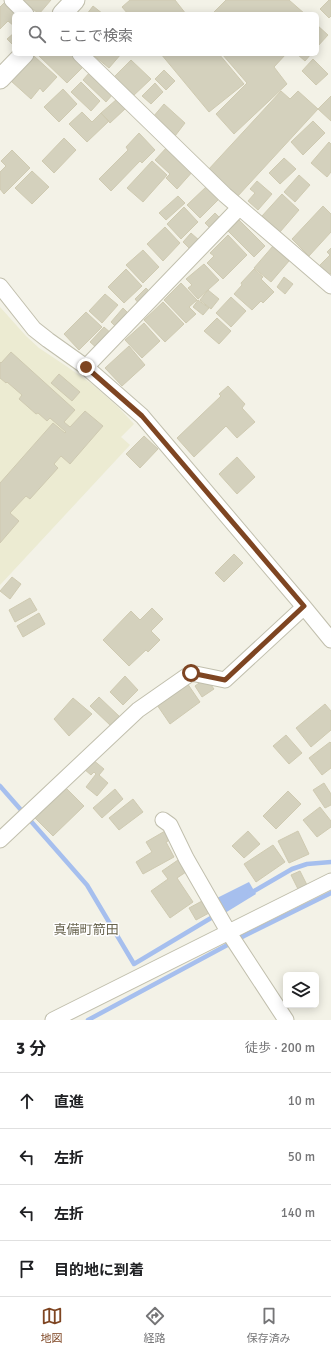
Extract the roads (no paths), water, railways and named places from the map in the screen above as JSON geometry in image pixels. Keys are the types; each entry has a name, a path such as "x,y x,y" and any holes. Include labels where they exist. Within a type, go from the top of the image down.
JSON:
{"street":[{"path":"12,0 24,12"},
{"path":"64,12 75,0"},
{"path":"0,79 22,56"},
{"path":"82,56 239,208 331,286"},
{"path":"86,367 239,208"},
{"path":"0,286 34,329 86,367 142,416 304,606 331,640"},
{"path":"0,840 138,710 191,673 225,680 304,606"},
{"path":"164,820 170,825 186,858 233,939 286,1020"},
{"path":"53,1020 233,939 331,881"}],"water":[{"path":"249,882 256,894 225,913 217,898"}],"waterway":[{"path":"0,786 87,885 134,964 216,915"},
{"path":"249,894 292,869 307,864 331,862"},
{"path":"88,1020 244,936 331,893"}],"district":[{"name":"真備町箭田","path":"86,929"}]}
